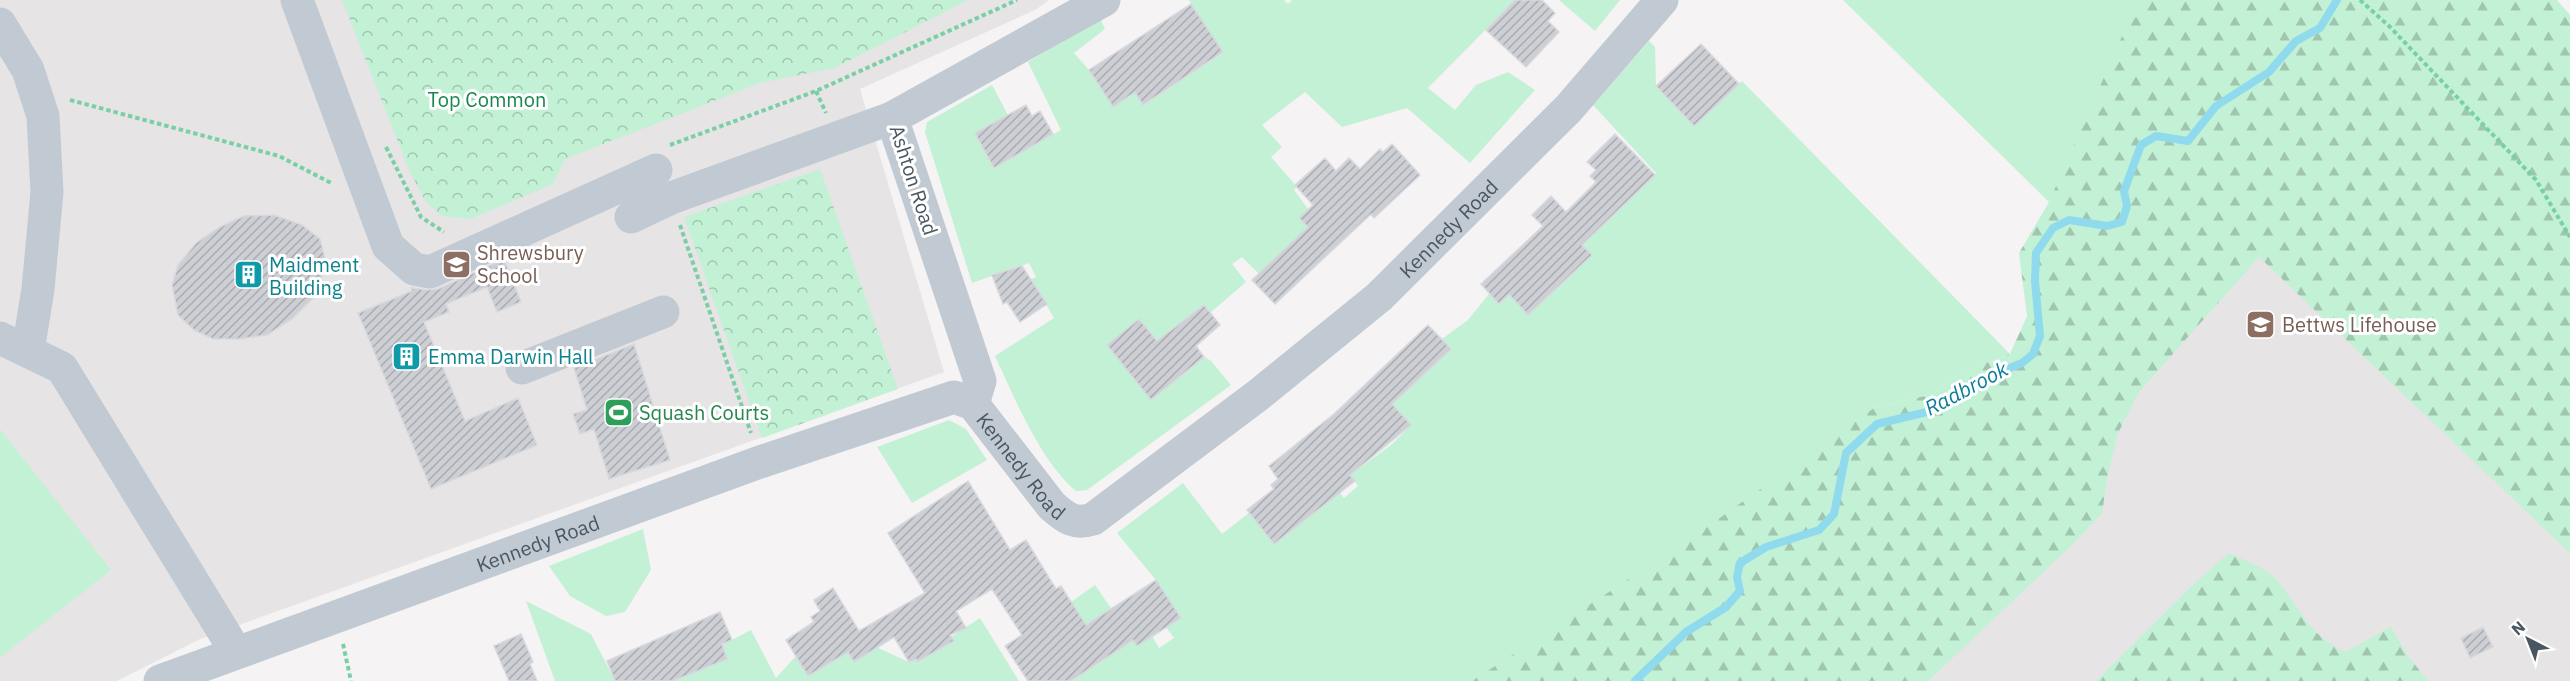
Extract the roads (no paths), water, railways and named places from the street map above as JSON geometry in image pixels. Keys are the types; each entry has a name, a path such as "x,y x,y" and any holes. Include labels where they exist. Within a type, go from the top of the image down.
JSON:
{"street":[{"path":"297,0 388,246 414,269 430,272 662,172 892,118"},
{"name":"Ashton Road","path":"973,404 980,381 892,118 1104,0"},
{"name":"Kennedy Road","path":"160,681 760,462 954,398 973,404 1052,506 1068,519 1081,523 1093,519 1257,396 1379,297 1569,108 1662,0"},
{"path":"0,24 28,70 43,116 47,192 38,289 14,345 62,368 236,652"},
{"path":"631,217 662,172"},
{"path":"522,368 663,312"}],"waterway":[{"name":"Radbrook","path":"1635,681 1686,632 1726,607 1740,591 1737,577 1740,563 1766,547 1819,530 1834,514 1846,453 1877,424 1935,410 1964,387 2022,363 2033,354 2040,336 2035,281 2036,253 2053,228 2069,220 2107,226 2122,222 2127,206 2124,191 2141,145 2156,136 2188,141 2216,106 2269,72 2296,41 2320,28 2337,0"}],"place":[{"name":"Shrewsbury School","path":"456,264"},
{"name":"Maidment Building","path":"248,275"},
{"name":"Bettws Lifehouse","path":"2261,324"},
{"name":"Emma Darwin Hall","path":"407,356"},
{"name":"Squash Courts","path":"618,412"}],"park label":[{"name":"Top Common","path":"487,99"}]}
